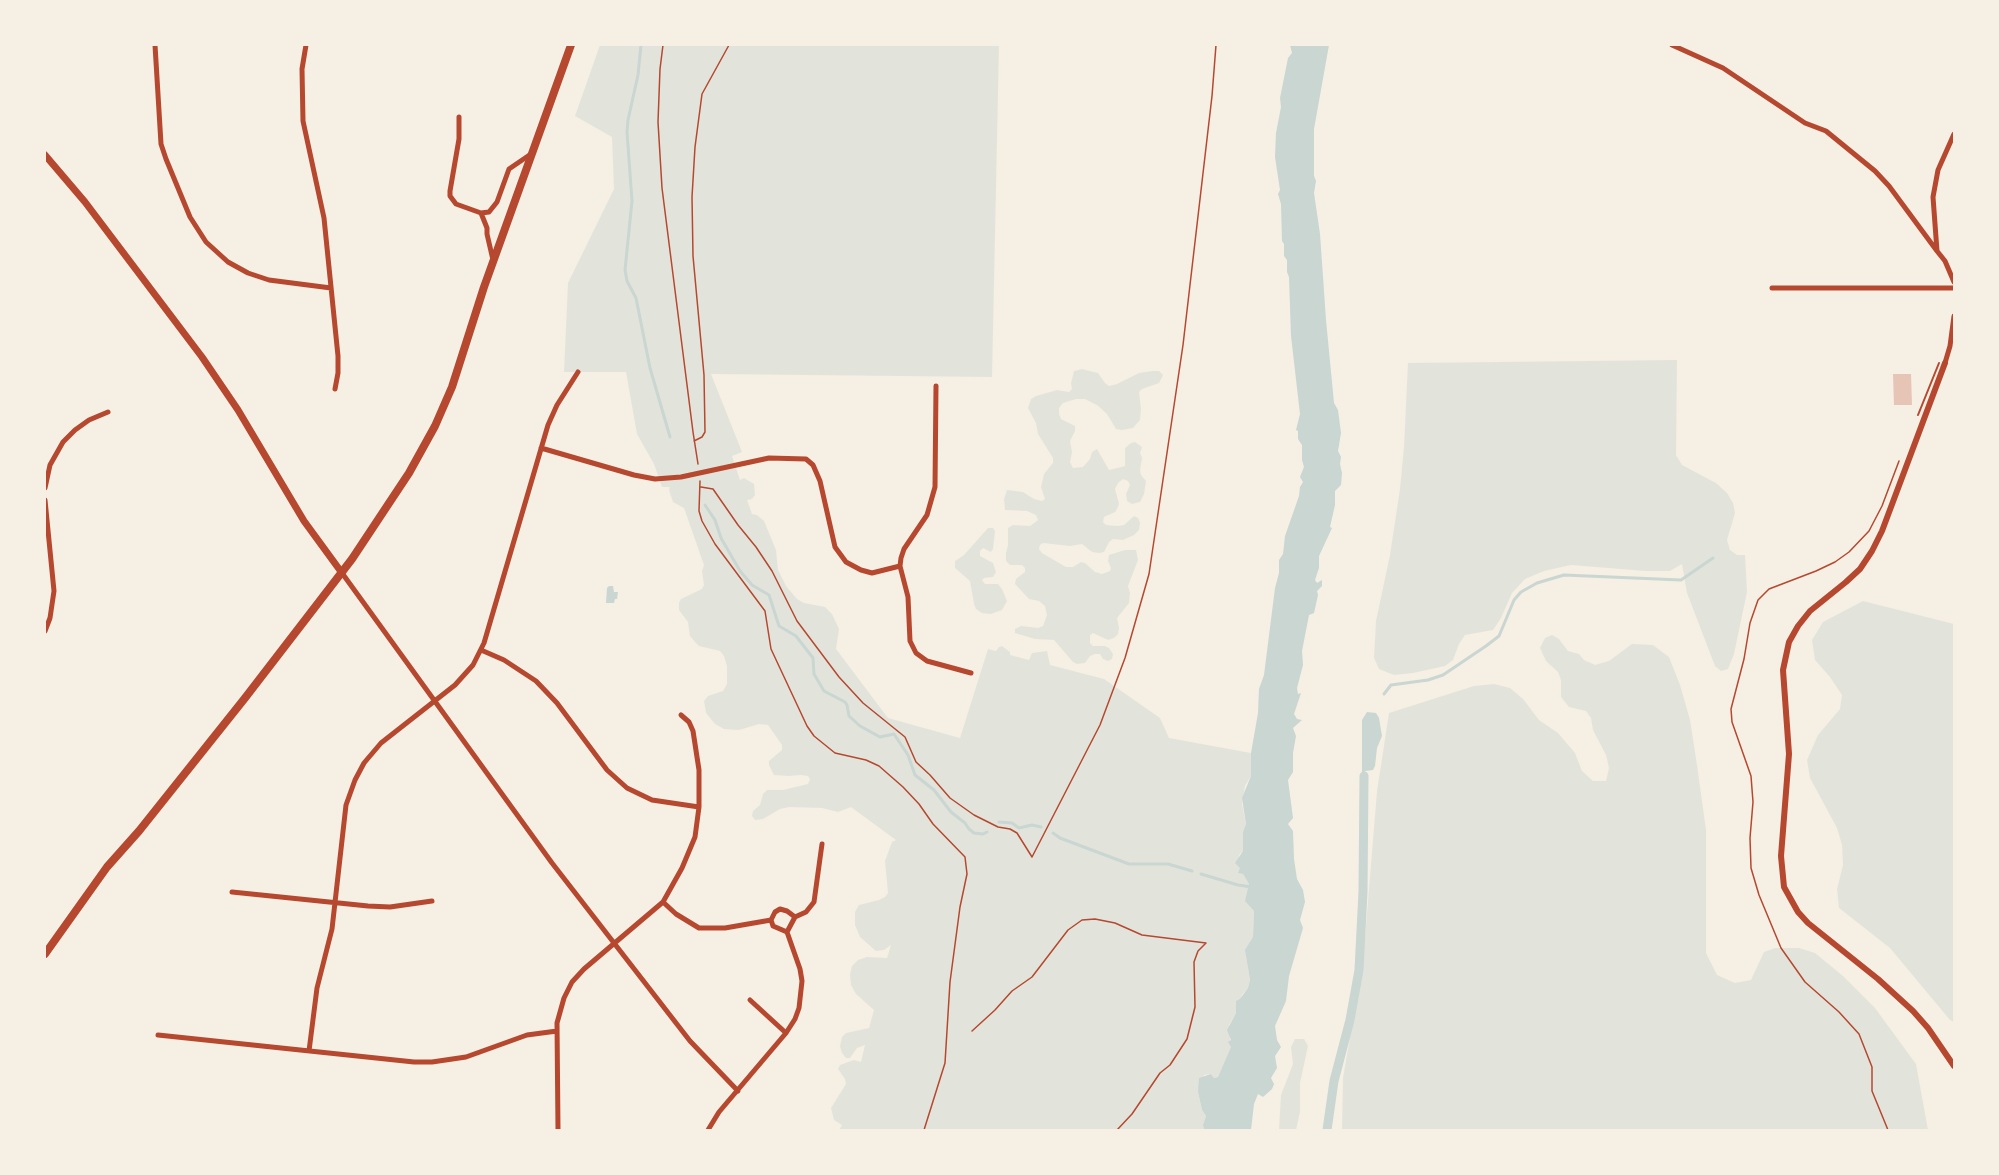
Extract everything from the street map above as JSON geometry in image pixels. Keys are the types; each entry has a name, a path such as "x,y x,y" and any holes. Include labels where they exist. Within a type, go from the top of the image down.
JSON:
{"main road":[{"path":"45,954 107,867 199,756 342,573 384,512 435,426 452,387 493,260 571,45"},
{"path":"45,155 85,202 202,357 238,410 304,521 342,573"}],"street":[{"path":"155,45 161,144 190,217 206,242 228,262 248,273 269,280 331,288"},
{"path":"306,45 301,95 303,121 324,218 338,364 334,389"},
{"path":"1672,45 1723,68 1805,123 1826,131 1875,171 1889,186 1945,261 1954,282"},
{"path":"459,117 459,139 450,196 456,204 481,213 489,212 493,208 509,169 531,154"},
{"path":"1937,251 1933,197 1935,184 1954,134"},
{"path":"481,213 487,228 493,260"},
{"path":"1772,288 1954,288"},
{"path":"1954,316 1950,346 1882,531 1872,551 1853,575 1810,611 1789,642 1783,670 1789,754 1781,856 1784,887 1798,912 1808,923 1878,979 1913,1011 1928,1028 1954,1066"},
{"path":"309,1051 317,988 328,949 335,903 346,806 355,780 364,763 381,743 465,676 481,650 541,448 557,405 578,372"},
{"path":"936,386 935,487 927,515 904,549 900,566 908,597 910,641 916,653 927,661 971,673"},
{"path":"45,489 53,457 63,442 75,430 108,412"},
{"path":"541,448 634,475 660,479 769,458 806,459 817,473 836,547 846,562 872,573 900,566"},
{"path":"45,500 54,591 50,618 45,631"},
{"path":"342,573 545,854 690,1041 738,1091"},
{"path":"481,650 504,660 536,681 557,703 607,770 627,788 652,800 699,807"},
{"path":"558,1130 557,1031 561,1006 572,982 614,942 663,902 695,837 699,807 699,770 693,731 689,722 681,715"},
{"path":"708,1130 719,1112 786,1033 795,1019 799,1008 802,981 787,932 795,917 806,912 814,902 822,844"},
{"path":"232,892 390,907 432,901"},
{"path":"663,902 676,914 699,928 725,928 771,920"},
{"path":"787,932 773,926 771,920 775,912 780,909 788,911 795,917"},
{"path":"750,1000 786,1033"},
{"path":"158,1035 432,1062 466,1057 527,1035 557,1031"}],"lane":[{"path":"1918,415 1942,363"}],"path":[{"path":"663,45 658,122 661,179 699,465"},
{"path":"694,441 702,437 705,432 704,375 693,256 694,147 702,94 729,45"},
{"path":"701,487 713,489 756,547 772,571 797,621 839,677 863,703 905,737 916,762 930,774 950,798 974,815 1017,832 1032,857 1100,725 1125,658 1149,574 1183,345 1216,45"},
{"path":"1888,1130 1872,1091 1872,1067 1859,1034 1839,1012 1804,982 1781,948 1759,895 1751,868 1750,838 1753,802 1751,776 1732,722 1731,709 1744,659 1750,622 1758,600 1769,589 1816,572 1849,552 1869,531 1882,506 1902,455"},
{"path":"700,476 699,511 702,521 715,544 765,611 771,649 813,736 835,753 866,760 879,766 911,795 933,824 965,857 967,874 950,982 945,1063 924,1130"},
{"path":"972,1031 1012,991 1032,977 1068,930 1082,920 1095,919 1115,923 1142,934 1206,944 1198,951 1194,962 1195,1007 1187,1039 1170,1065 1160,1073 1132,1114 1117,1130"}],"shaded area":[{"path":"600,45 999,45 992,377 711,374 742,452 732,456 740,480 744,478 754,484 755,495 752,499 747,500 752,514 764,521 776,550 778,570 786,586 797,599 804,603 825,607 832,614 839,629 836,649 888,718 960,738 988,649 996,651 1002,646 1010,652 1010,655 1029,660 1032,653 1047,651 1050,665 1104,679 1160,718 1169,738 1251,753 1251,776 1245,786 1242,804 1246,824 1243,832 1243,851 1239,855 1241,868 1239,873 1243,874 1249,884 1249,905 1254,911 1253,937 1246,955 1250,980 1229,1025 1231,1047 1224,1065 1218,1077 1214,1078 1211,1074 1204,1075 1198,1092 1202,1110 1206,1116 1204,1130 839,1130 842,1125 834,1120 831,1108 846,1084 838,1069 840,1065 854,1060 861,1062 865,1045 857,1048 850,1058 846,1058 840,1046 842,1037 846,1033 869,1028 874,1010 856,994 851,985 852,966 858,960 867,957 887,958 891,945 884,950 876,951 860,937 855,925 855,912 859,905 879,900 888,893 885,861 892,842 896,840 851,807 838,812 822,808 789,807 780,809 763,819 755,820 752,816 767,790 783,790 808,784 810,779 808,776 801,775 774,775 769,761 782,750 782,745 768,725 759,724 739,730 724,729 715,724 706,713 704,701 708,696 723,691 727,684 727,666 720,651 699,646 695,642 690,636 688,622 679,610 681,599 702,589 704,585 702,571 704,565 684,508 673,502 670,487 662,487 654,464 637,434 626,372 564,372 568,283 614,189 612,137 575,116"},
{"path":"1290,45 1329,45 1314,129 1314,176 1316,181 1314,193 1320,234 1334,403 1338,410 1341,433 1338,451 1341,457 1342,473 1341,485 1335,491 1335,505 1330,527 1332,528 1319,556 1319,568 1315,580 1317,583 1322,580 1322,586 1317,591 1314,613 1309,615 1302,651 1303,665 1297,688 1298,694 1301,693 1294,714 1297,719 1302,720 1293,728 1296,736 1293,772 1288,780 1293,818 1288,824 1293,831 1297,879 1303,890 1305,902 1300,920 1303,928 1289,976 1286,1001 1275,1026 1277,1040 1281,1047 1275,1056 1277,1068 1271,1078 1274,1084 1263,1097 1258,1094 1254,1104 1251,1130 1204,1130 1206,1116 1202,1110 1198,1092 1199,1078 1211,1074 1214,1078 1218,1077 1231,1047 1227,1030 1236,1013 1236,1001 1248,988 1250,980 1245,950 1253,937 1254,911 1245,901 1249,884 1243,874 1238,873 1240,868 1235,863 1243,851 1243,832 1246,824 1242,798 1251,776 1251,753 1258,713 1259,689 1264,675 1279,560 1283,554 1285,536 1303,482 1300,477 1304,467 1302,445 1296,430 1300,414 1291,336 1289,277 1282,241 1281,204 1278,194 1280,190 1275,157 1280,98 1288,58 1292,53"},
{"path":"1677,360 1676,455 1682,465 1716,483 1727,493 1733,503 1735,513 1727,540 1730,550 1737,555 1745,555 1747,592 1734,654 1728,669 1721,671 1715,666 1687,593 1682,564 1670,571 1571,565 1544,571 1525,579 1512,593 1493,630 1465,635 1453,660 1445,666 1394,675 1379,669 1374,658 1376,621 1390,555 1400,489 1408,363"},
{"path":"1082,369 1098,373 1109,386 1139,373 1159,371 1163,375 1159,383 1139,392 1140,420 1133,428 1116,429 1107,414 1097,405 1085,399 1063,403 1059,408 1061,419 1075,426 1070,441 1072,452 1070,462 1073,468 1083,467 1090,459 1092,452 1097,449 1109,470 1125,466 1125,448 1135,442 1142,447 1140,470 1146,481 1140,502 1132,504 1127,501 1126,494 1130,485 1128,481 1123,479 1118,483 1115,489 1119,504 1117,509 1104,517 1103,522 1106,525 1118,526 1124,525 1134,516 1138,518 1139,530 1134,535 1123,540 1113,539 1104,552 1099,553 1092,552 1082,544 1070,546 1043,543 1040,545 1039,549 1042,553 1066,567 1073,567 1081,562 1102,574 1110,571 1109,555 1125,550 1136,550 1138,560 1128,586 1129,603 1117,618 1118,634 1108,640 1093,633 1090,635 1090,643 1093,646 1109,648 1113,654 1112,659 1108,661 1100,654 1095,654 1090,656 1085,663 1077,664 1054,640 1035,639 1015,633 1015,629 1021,626 1038,628 1043,626 1047,615 1045,606 1039,601 1029,599 1015,584 1016,579 1025,572 1025,568 1022,565 1010,565 1006,561 1008,528 1013,525 1030,526 1038,520 1036,515 1027,511 1005,510 1004,499 1007,490 1023,492 1042,501 1045,499 1041,487 1044,474 1053,463 1053,458 1038,434 1036,423 1028,408 1031,399 1036,396 1057,390 1069,392 1072,389 1074,371"},
{"path":"988,528 993,528 995,531 993,549 991,552 983,548 980,556 993,563 996,572 993,577 982,580 985,584 998,584 1007,601 1002,610 991,614 982,613 976,609 970,581 955,568 955,561 964,555"},
{"path":"609,586 613,586 614,592 618,592 614,603 606,603"},
{"path":"1863,601 1954,624 1954,1022 1890,948 1839,908 1837,889 1843,865 1842,845 1837,828 1810,778 1807,760 1818,735 1840,709 1842,695 1815,660 1812,640 1823,622"},
{"path":"1552,635 1559,639 1568,651 1579,654 1584,660 1595,665 1609,661 1632,644 1653,645 1669,657 1690,720 1697,765 1706,830 1706,953 1717,975 1735,983 1751,980 1764,952 1775,948 1799,948 1815,953 1843,976 1875,1008 1916,1064 1928,1130 1342,1130 1343,1078 1363,962 1377,791 1389,713 1474,686 1494,684 1510,688 1523,699 1539,720 1558,733 1575,753 1582,771 1593,781 1606,781 1609,768 1606,755 1593,730 1591,718 1586,711 1569,707 1561,697 1561,680 1558,672 1546,661 1540,648 1545,638"},
{"path":"1367,712 1376,713 1382,736 1373,770 1365,771 1362,776 1362,720"},
{"path":"1295,1039 1304,1039 1308,1046 1300,1083 1300,1112 1296,1130 1279,1130 1281,1095 1293,1064 1291,1047"}],"building":[{"path":"1893,374 1911,374 1912,405 1894,405"}],"waterway":[{"path":"641,45 638,75 627,132 632,201 625,270 627,281 636,298 650,368 670,437"},
{"path":"705,505 715,520 721,538 740,571 752,585 769,595 779,626 796,636 813,658 814,674 824,691 845,702 849,716 860,726 880,737 894,734 908,755 915,775 934,790 951,812 974,833 987,832"},
{"path":"1384,694 1391,685 1428,680 1443,675 1486,646 1499,636 1514,600 1521,592 1537,583 1564,575 1681,580 1713,558"},
{"path":"1327,1130 1334,1081 1350,1020 1359,970 1363,892 1364,776"},
{"path":"999,822 1012,823 1019,828 1032,825 1041,827"},
{"path":"1053,833 1060,838 1129,864 1168,864 1192,871"},
{"path":"1201,874 1252,887"}]}
